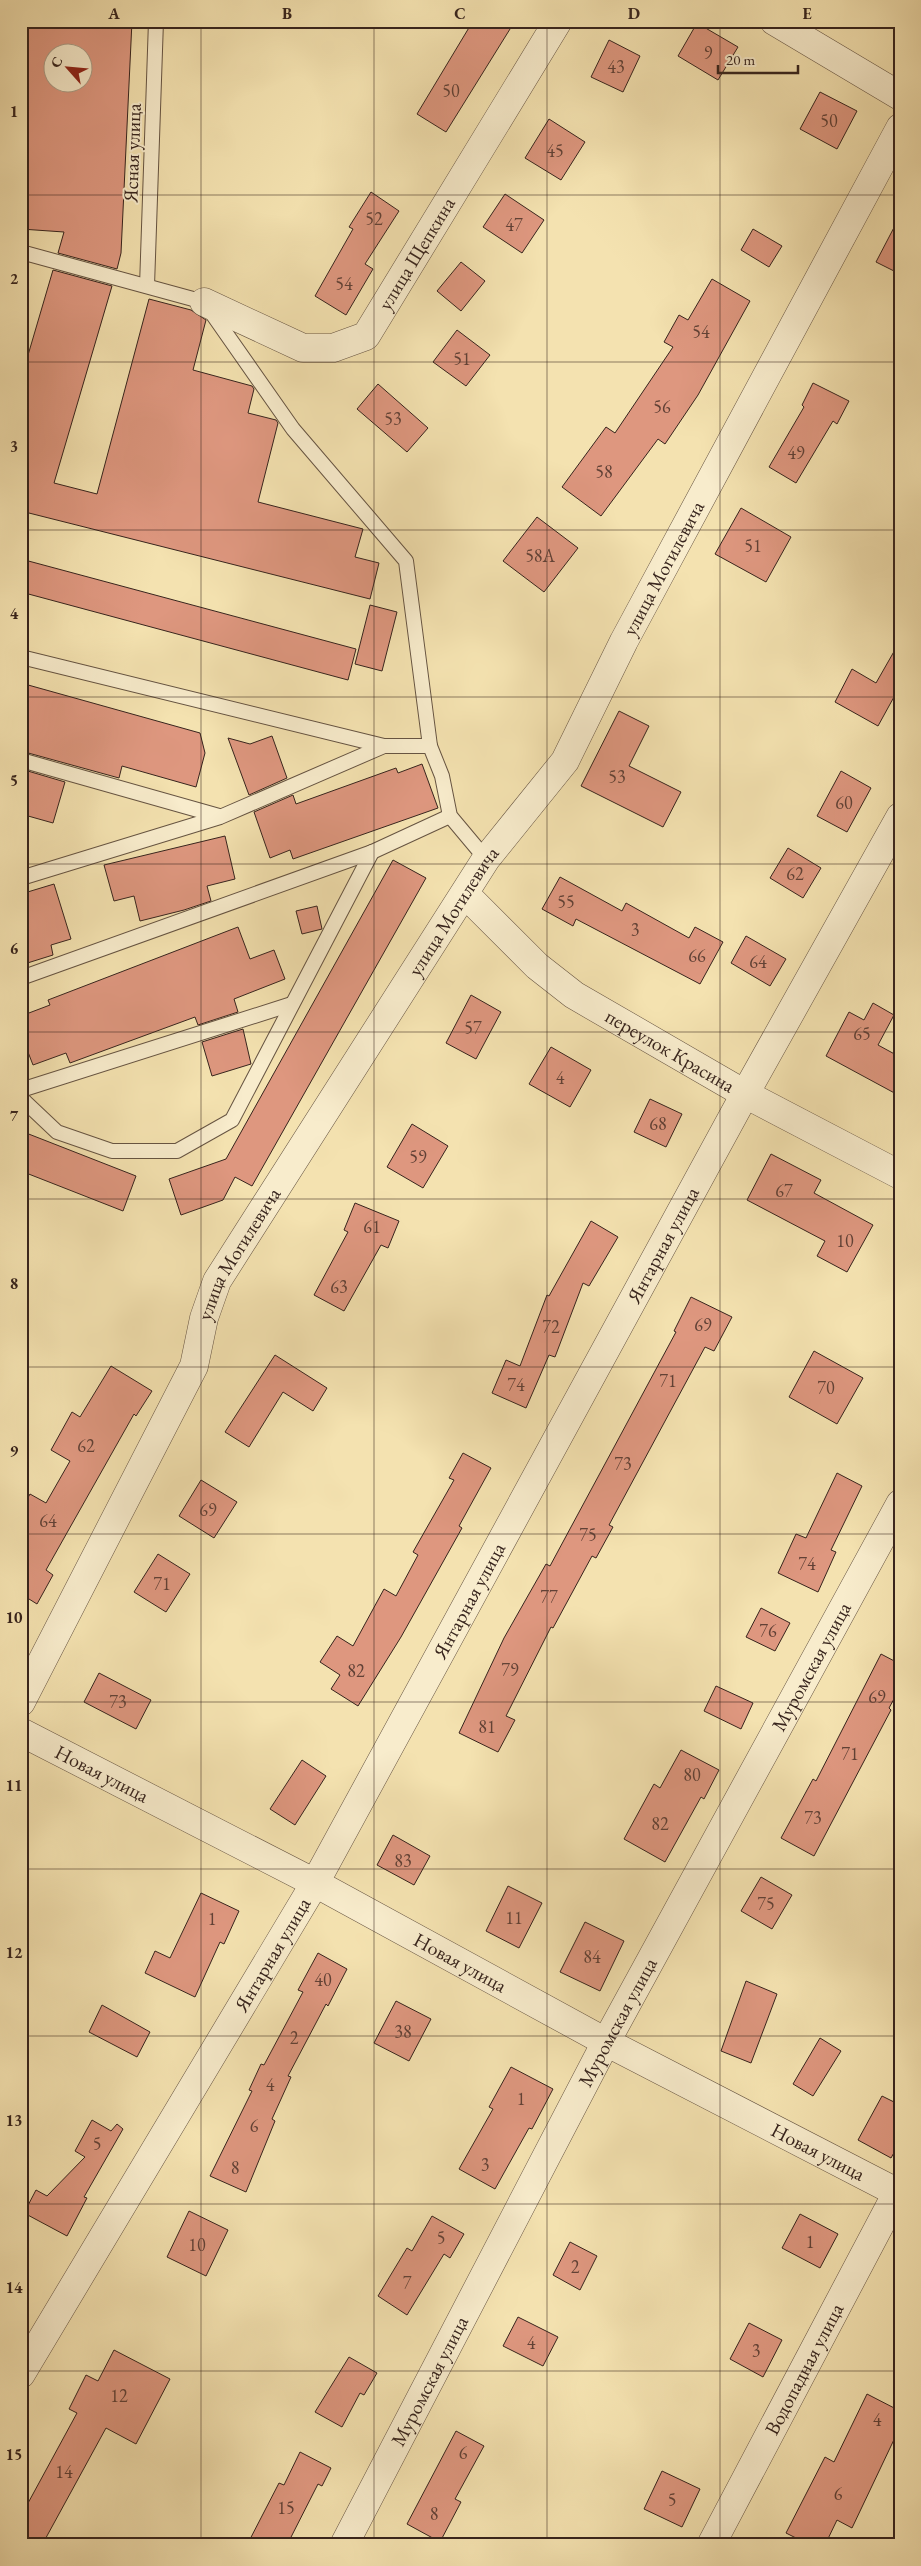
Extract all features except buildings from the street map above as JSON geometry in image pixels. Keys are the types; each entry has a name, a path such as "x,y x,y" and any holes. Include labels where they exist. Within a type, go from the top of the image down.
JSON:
{"street":[{"name":"улица Щепкина","path":"204,302 303,348 333,348 366,336 558,21"},
{"path":"774,21 900,96"},
{"name":"улица Могилевича","path":"21,1702 194,1366 204,1318 217,1281 486,859 565,761 624,640 900,128"},
{"name":"Янтарная улица","path":"21,2374 315,1883 745,1094 900,817"},
{"name":"переулок Красина","path":"465,894 537,966 574,995 745,1094 900,1175"},
{"name":"Муромская улица","path":"344,2545 606,2042 900,1504"},
{"name":"Новая улица","path":"21,1732 315,1883 606,2042 899,2191"},
{"name":"Водопадная улица","path":"711,2545 899,2191"}],"lane":[{"name":"Ясная улица","path":"147,286 156,21"},
{"path":"21,252 204,302 293,429 406,561 430,746 442,776 450,816 486,859"},
{"path":"21,657 384,746 430,746"},
{"path":"21,878 220,817 384,746"},
{"path":"21,760 220,817"},
{"path":"21,978 372,852 450,816"},
{"path":"21,1098 57,1132 112,1151 177,1150 232,1120 372,852"},
{"path":"21,1090 292,1004"}]}
